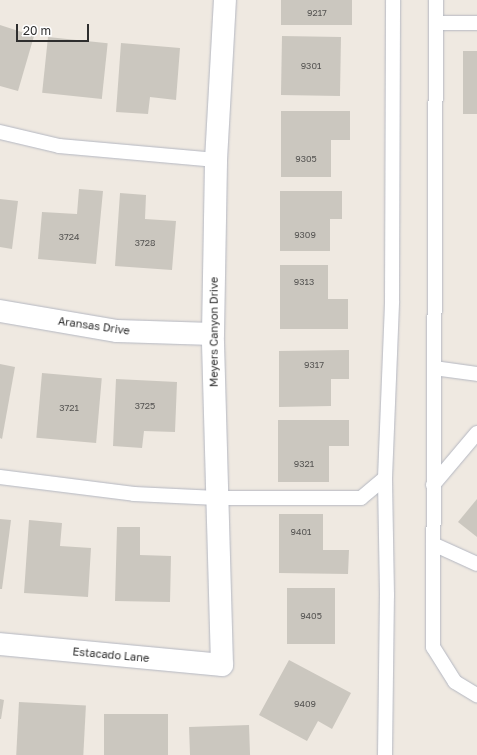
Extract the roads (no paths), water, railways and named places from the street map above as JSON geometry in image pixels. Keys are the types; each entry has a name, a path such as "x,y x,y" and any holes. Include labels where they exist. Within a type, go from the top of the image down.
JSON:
{"street":[{"name":"Meyers Canyon Drive","path":"222,665 213,334 216,160 225,0"},
{"name":"Aransas Drive","path":"0,311 117,331 213,334"},
{"name":"Estacado Lane","path":"0,644 222,665"}],"lane":[{"path":"384,755 388,595 385,478 392,301 393,0"},
{"path":"436,0 433,647 455,682 477,695"},
{"path":"436,23 477,24"},
{"path":"0,132 59,146 216,160"},
{"path":"434,368 477,374"},
{"path":"434,485 477,433"},
{"path":"0,477 134,494 218,498 361,498 385,478"},
{"path":"433,544 477,564"}]}
